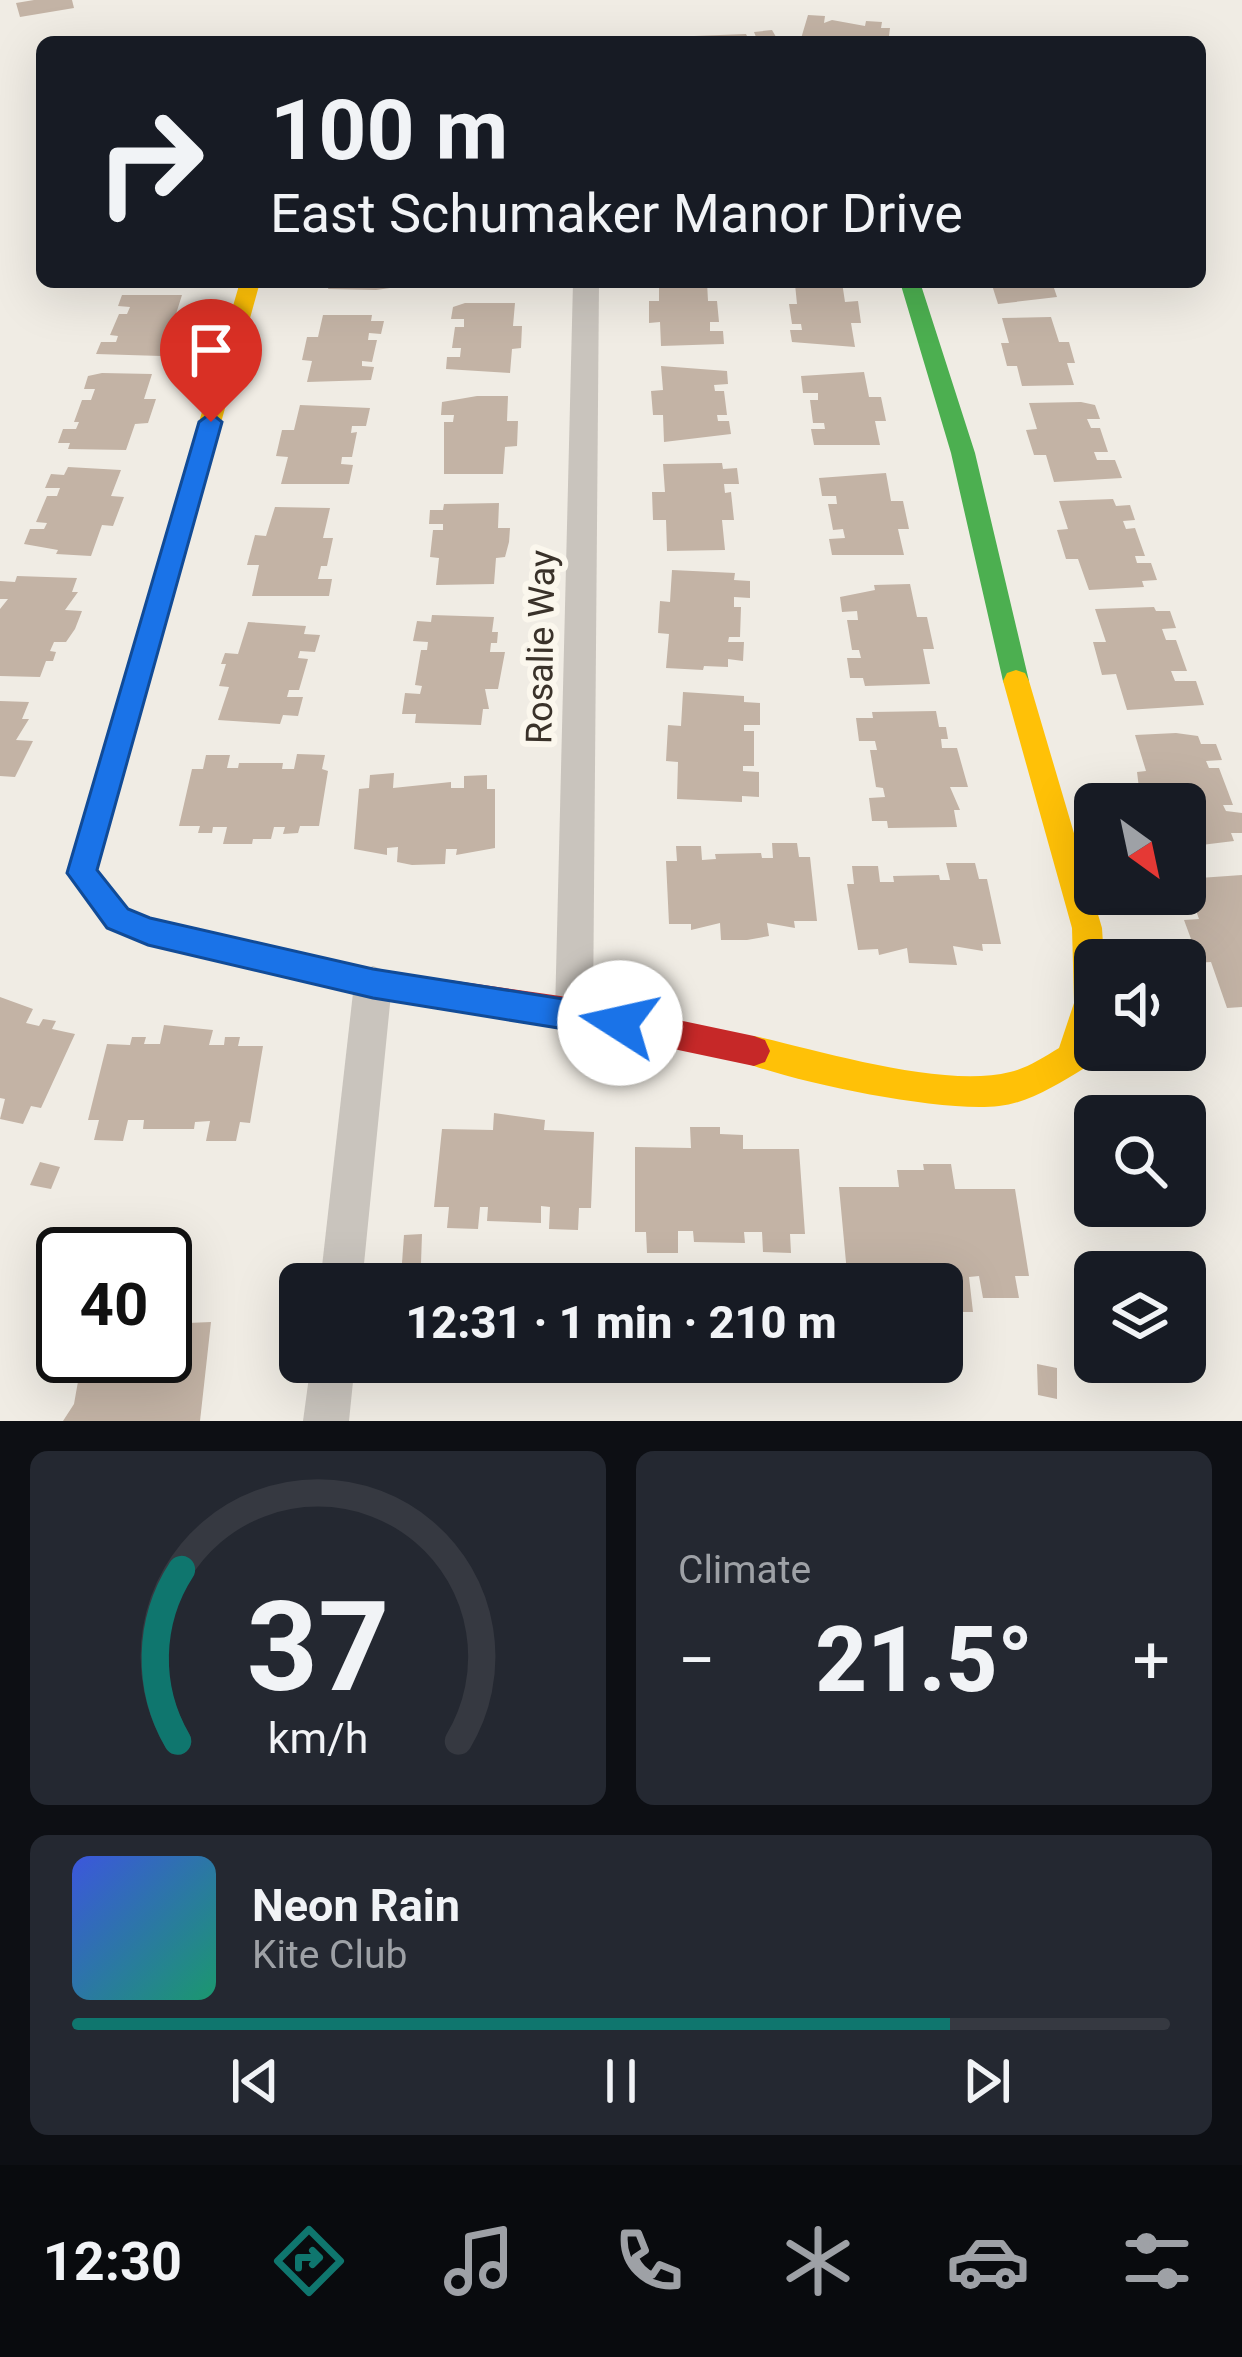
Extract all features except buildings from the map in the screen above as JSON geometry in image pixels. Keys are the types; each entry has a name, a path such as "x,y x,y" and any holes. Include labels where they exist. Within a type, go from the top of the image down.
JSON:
{"street":[{"path":"248,288 82,873 117,918 148,931 373,984 574,1013 895,1081 997,1090 1046,1074 1072,1058 1090,1003 1087,928 1022,705 963,453 912,288"},
{"name":"Rosalie Way","path":"574,1013 586,288"},
{"path":"343,1263 373,984"},
{"path":"326,1421 331,1383"}],"traffic: fast":[{"path":"912,288 963,453 1016,681"}],"traffic: slow":[{"path":"248,288 82,873 117,918 148,931 400,988"},
{"path":"754,1051 874,1078 968,1091 1015,1087 1072,1058 1090,1003 1087,928 1016,681"}],"traffic: jam":[{"path":"400,988 574,1013 754,1051"}],"route":[{"path":"211,422 82,873 117,918 148,931 284,959 373,984 620,1023"}]}
